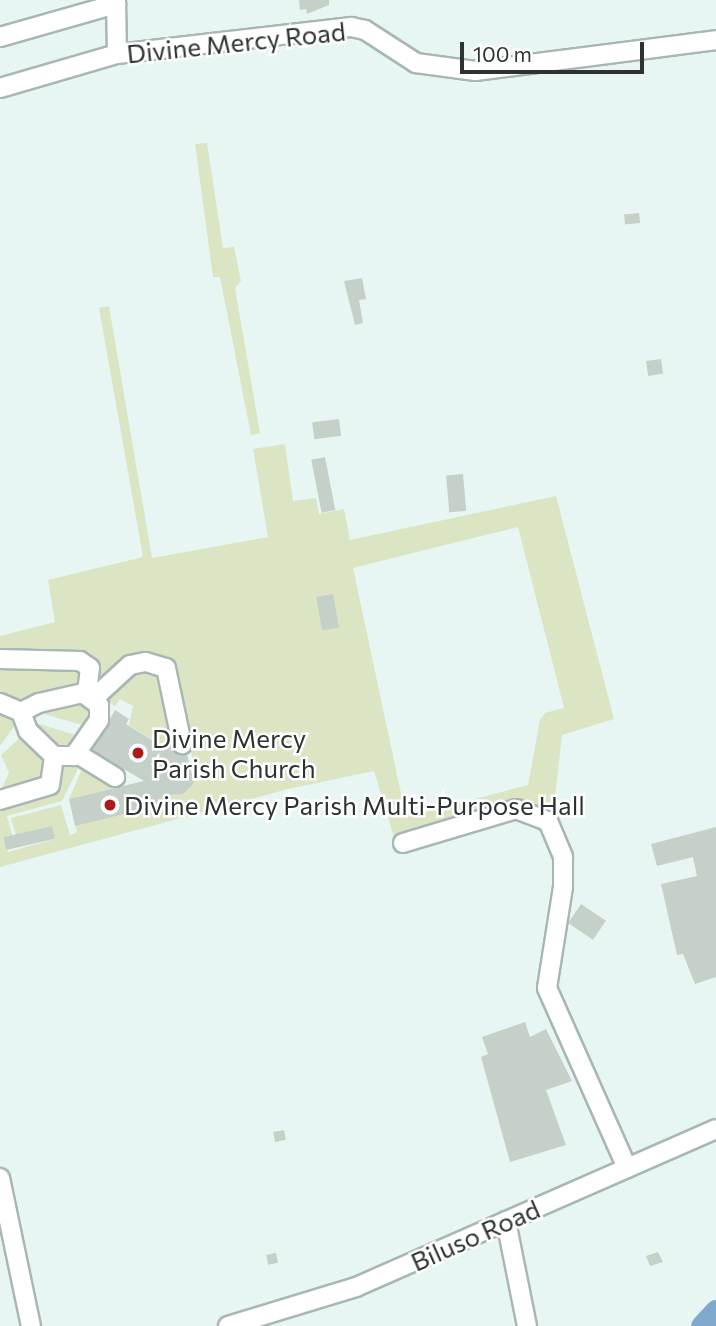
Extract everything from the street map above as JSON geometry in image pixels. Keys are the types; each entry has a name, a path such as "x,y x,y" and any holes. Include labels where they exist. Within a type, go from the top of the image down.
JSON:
{"street":[{"path":"0,37 116,2 117,54"},
{"name":"Divine Mercy Road","path":"0,89 117,54 351,27 365,30 416,63 475,71 716,40"},
{"path":"0,659 80,661 90,668 90,696 100,716 76,753 68,759 54,756 28,731 21,712"},
{"path":"0,703 21,712 50,700 90,696 130,666 164,666 182,744"},
{"path":"76,753 115,778"},
{"path":"0,800 50,785 54,756"},
{"path":"403,843 516,808 548,821 563,857 563,887 547,988 627,1168"},
{"name":"Biluso Road","path":"228,1326 356,1287 716,1129"},
{"path":"0,1178 31,1326"},
{"path":"506,1222 527,1326"}],"green space":[{"path":"207,143 223,248 234,247 241,281 235,288 260,433 251,435 220,277 213,277 195,144"},
{"path":"109,306 152,558 268,537 253,449 285,444 293,501 316,498 319,514 344,509 350,540 556,496 614,719 562,735 555,798 539,824 522,816 394,837 374,771 288,789 0,867 0,792 9,773 1,755 25,733 81,763 62,801 7,816 13,837 4,839 8,852 55,839 16,836 11,818 61,805 70,835 77,832 75,826 162,802 167,793 183,794 195,778 190,745 156,659 95,691 18,702 0,698 0,636 55,622 48,580 143,557 99,308","holes":["518,527 564,708 545,713 540,720 528,785 406,817 353,568"]},
{"path":"131,670 163,671 178,741 160,745 129,725 133,706 120,699 115,706 102,698"},
{"path":"81,698 95,709 86,726 37,712"},
{"path":"0,707 18,721 0,746"},
{"path":"33,722 79,736 64,753 41,737"},
{"path":"84,764 113,783 114,788 69,799"}],"building":[{"path":"299,0 329,0 329,5 307,14 306,9 300,10"},
{"path":"639,213 640,223 625,225 624,215"},
{"path":"362,278 366,299 359,300 363,323 355,325 344,281"},
{"path":"661,359 663,374 648,376 646,361"},
{"path":"339,419 341,436 314,439 312,422"},
{"path":"325,457 335,510 322,513 311,460"},
{"path":"463,474 466,511 449,512 446,475"},
{"path":"333,594 339,627 322,630 316,597"},
{"path":"115,710 129,719 126,724 160,745 170,743 174,752 187,754 194,783 183,794 166,795 162,802 140,810 75,826 69,799 144,781 92,750"},
{"path":"52,826 55,839 6,850 3,837"},
{"path":"716,827 716,977 695,984 683,954 677,955 661,884 697,876 693,857 657,866 651,844"},
{"path":"581,904 606,921 593,940 568,923"},
{"path":"525,1022 530,1037 546,1029 572,1081 546,1090 566,1145 510,1162 481,1057 488,1054 482,1037"},
{"path":"284,1130 286,1140 275,1142 273,1132"},
{"path":"658,1252 663,1262 650,1266 646,1256"},
{"path":"276,1253 278,1263 268,1265 266,1255"}],"waterway":[{"path":"702,1326 716,1311"}],"place":[{"name":"Divine Mercy Parish Church","path":"138,753"},
{"name":"Divine Mercy Parish Multi-Purpose Hall","path":"110,805"}]}
